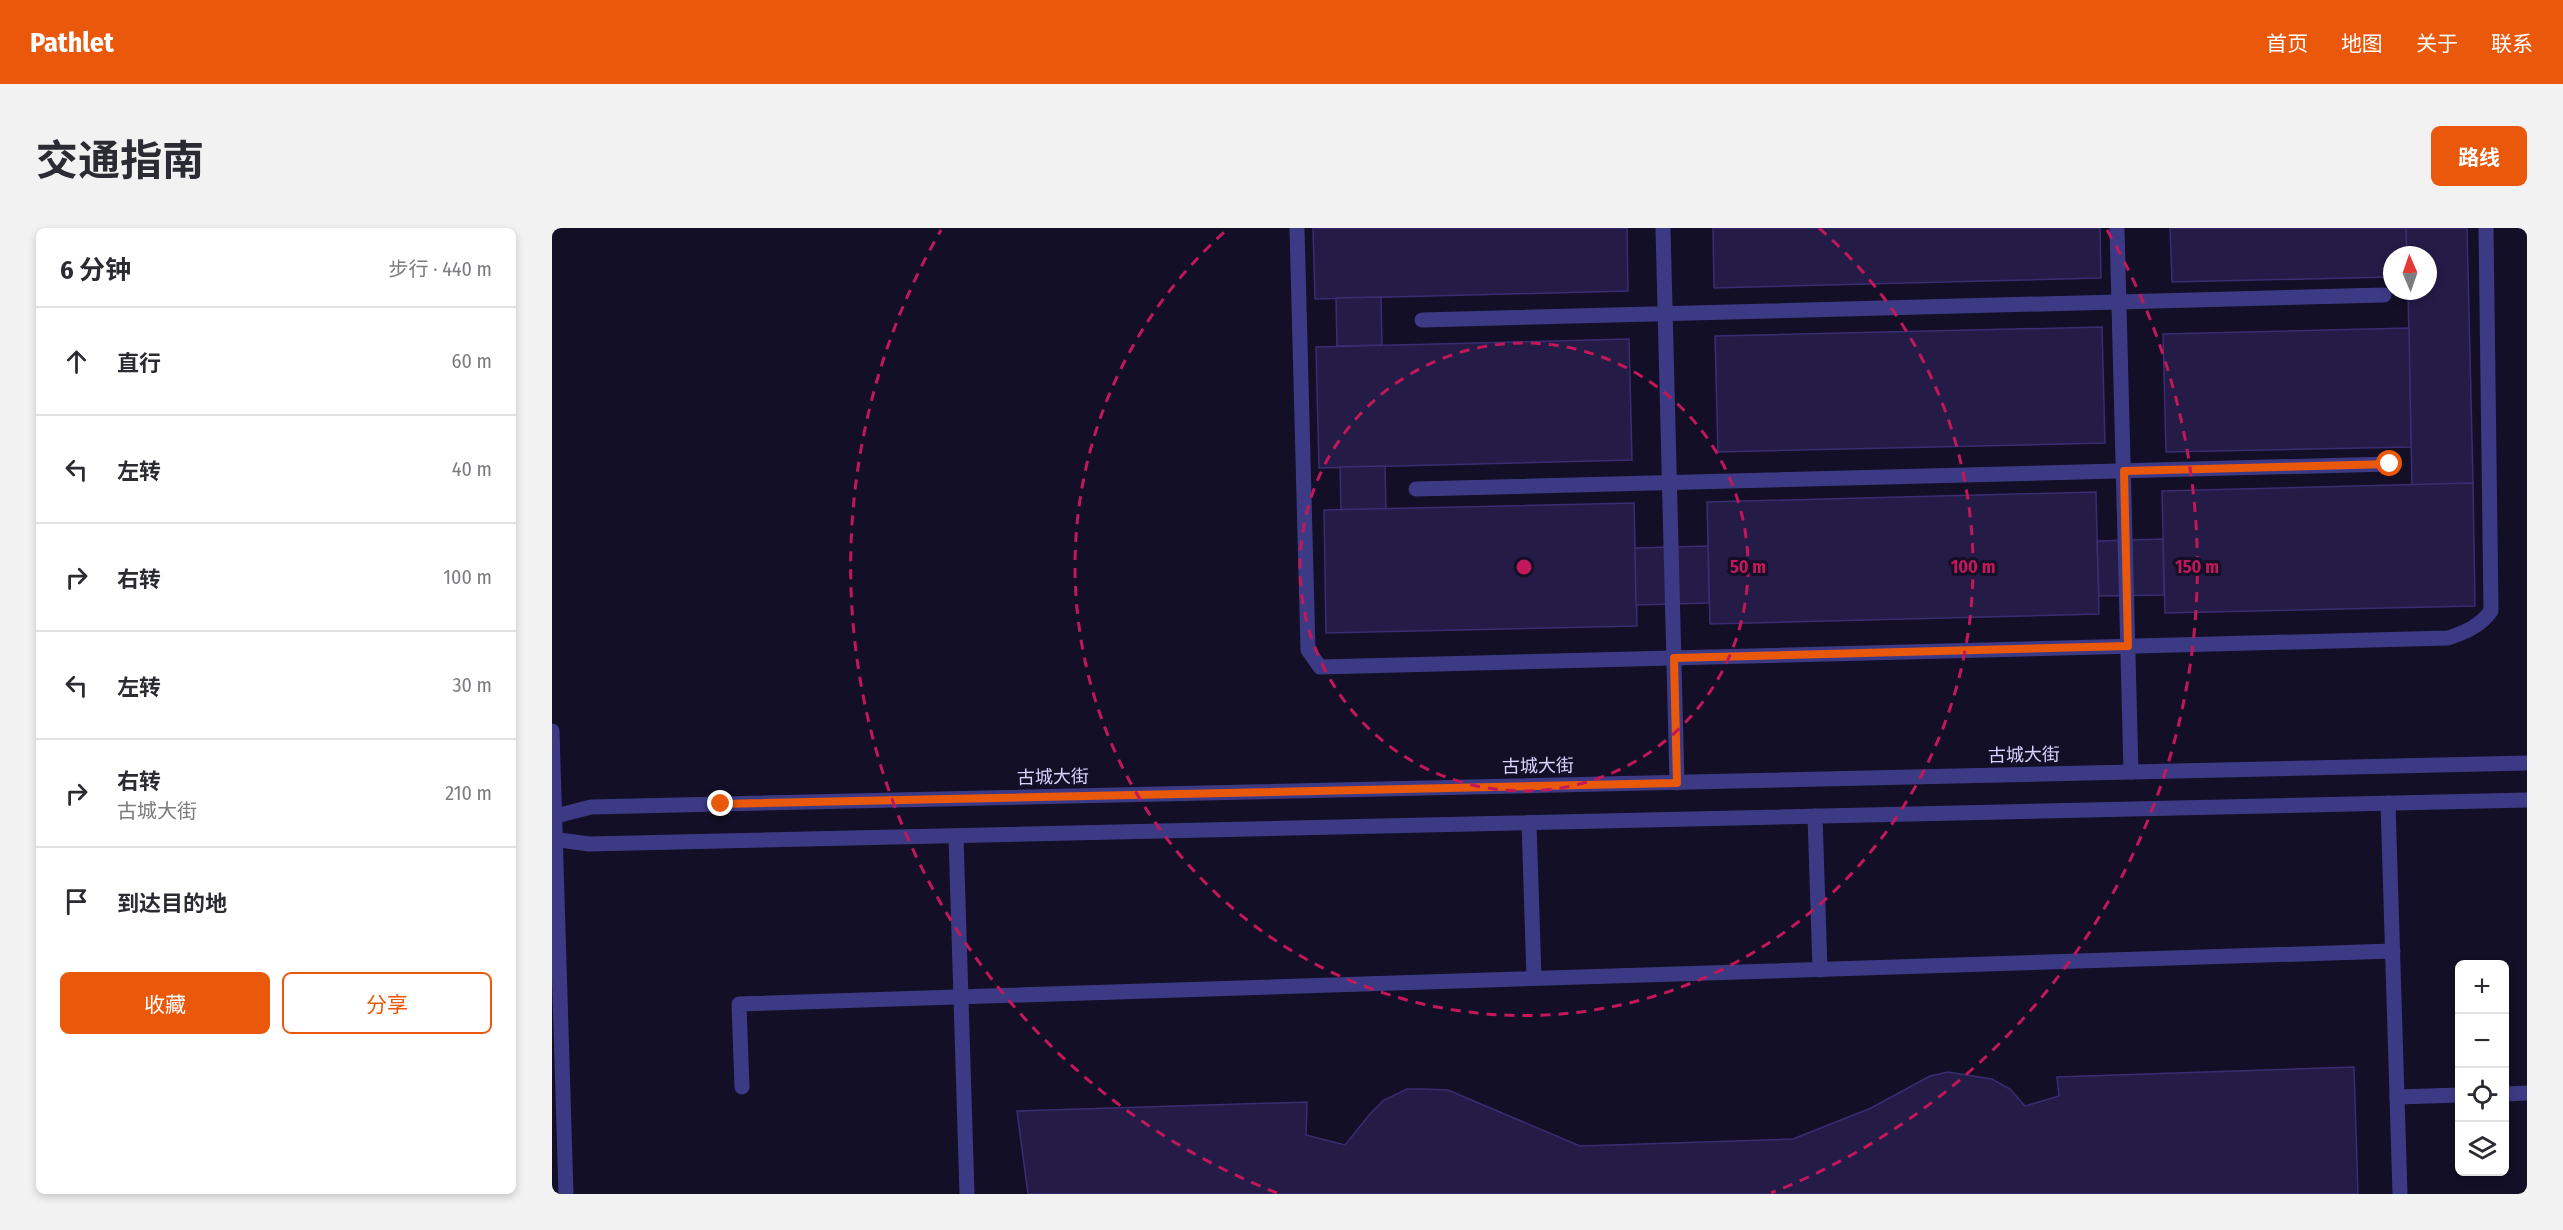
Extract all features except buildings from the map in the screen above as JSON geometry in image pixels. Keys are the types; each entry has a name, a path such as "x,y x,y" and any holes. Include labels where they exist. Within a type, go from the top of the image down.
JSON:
{"street":[{"path":"1297,228 1308,650 1320,667 2448,638 2468,631 2483,622 2491,611 2486,228"},
{"path":"1663,228 1677,783"},
{"path":"2118,228 2132,772"},
{"path":"1422,320 2383,295"},
{"path":"1416,489 2390,464"},
{"path":"552,731 567,1194"},
{"name":"古城大街","path":"553,817 591,807 2527,763"},
{"path":"554,839 589,844 2527,800"},
{"path":"2388,803 2400,1194"},
{"path":"1815,816 1820,969"},
{"path":"1529,823 1534,978"},
{"path":"956,836 967,1194"},
{"path":"742,1087 739,1004 2393,951"},
{"path":"2509,1094 2527,1093"},
{"path":"2397,1097 2455,1095"}],"route":[{"path":"721,804 1677,783 1674,658 2128,646 2124,471 2390,464"}]}
